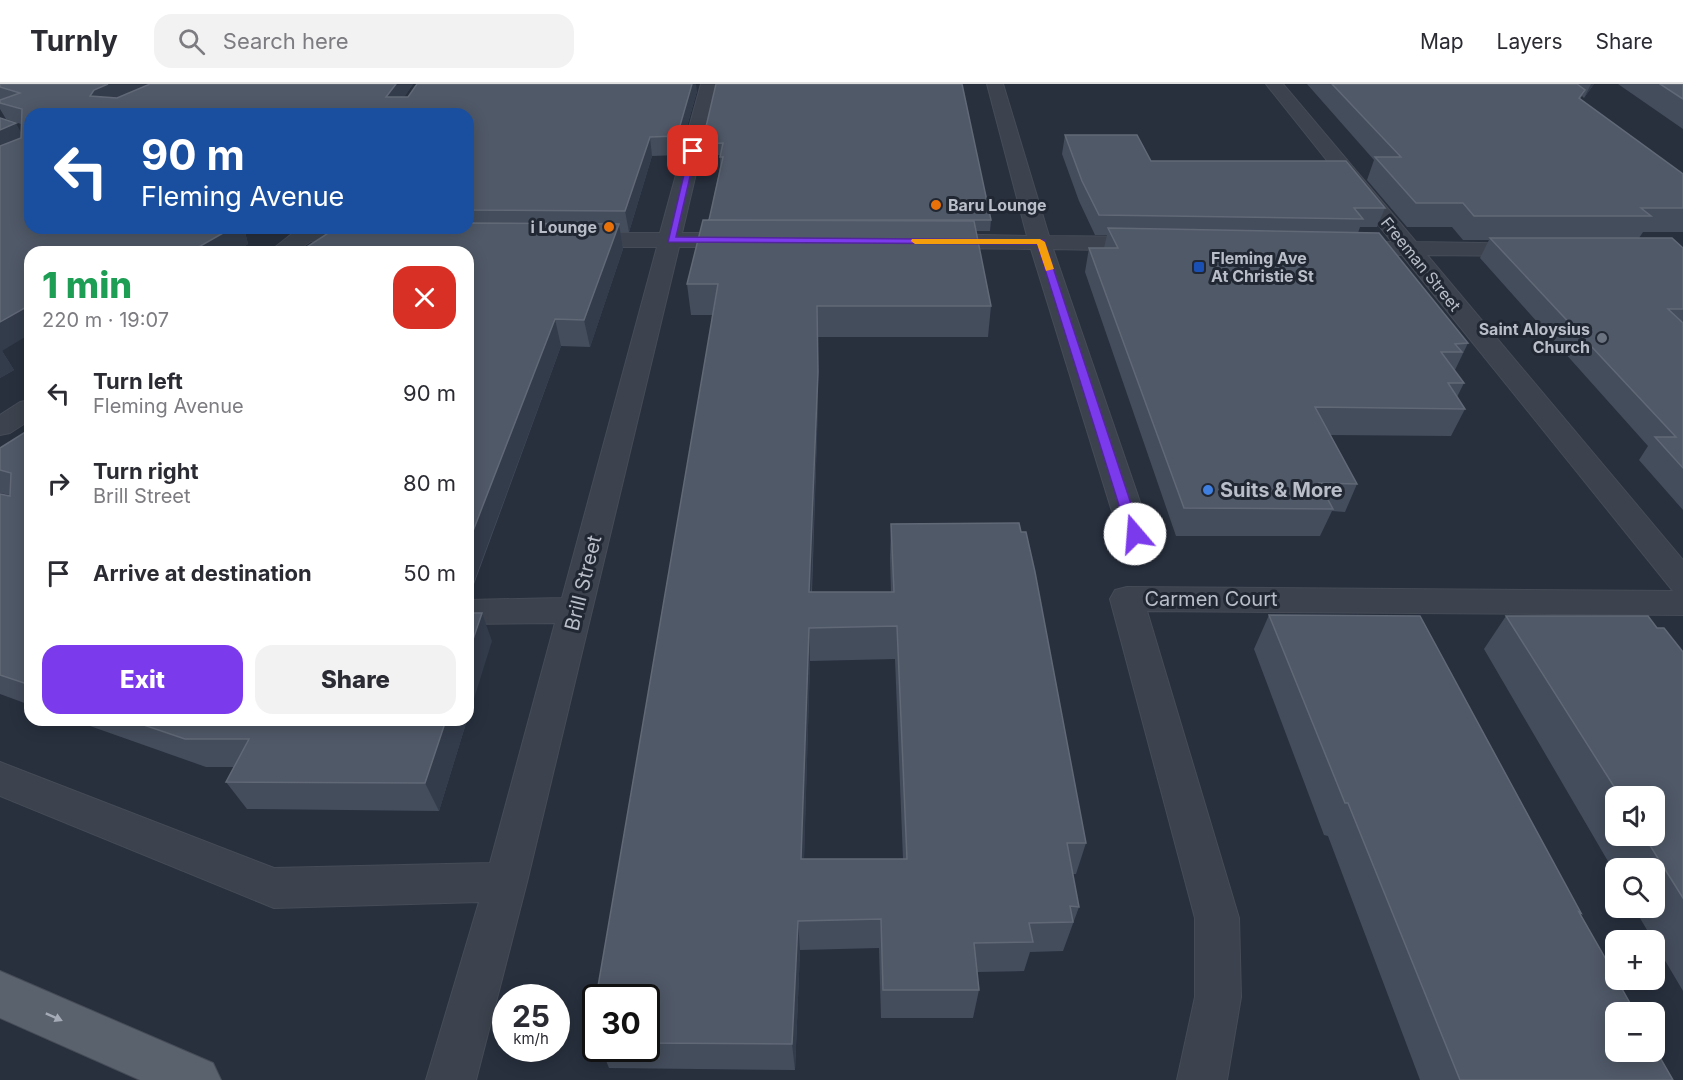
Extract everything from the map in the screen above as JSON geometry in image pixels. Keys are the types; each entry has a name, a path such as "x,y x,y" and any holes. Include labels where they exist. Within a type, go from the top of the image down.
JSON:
{"main road":[{"path":"0,994 196,1080"}],"street":[{"name":"Brill Street","path":"451,1080 506,882 709,84"},
{"path":"995,84 1040,242 1135,534"},
{"name":"Freeman Street","path":"1274,84 1683,582"},
{"path":"288,246 303,234"},
{"path":"318,234 327,238 386,239"},
{"path":"552,239 766,240"},
{"path":"909,241 1171,244"},
{"path":"1325,247 1552,249"},
{"path":"0,427 24,412"},
{"name":"Carmen Court","path":"1202,1080 1218,997 1217,918 1127,599 1683,603"},
{"path":"474,612 576,610"},
{"path":"0,779 274,888 506,882"}],"building":[{"path":"0,84 108,84 94,90 90,96 117,98 150,84 396,84 386,97 408,97 417,84 692,84 677,136 650,137 625,211 474,210 474,108 24,108 24,234 222,234 200,246 24,246 24,308 0,322 0,146 21,138 22,109 0,103 0,100 20,93 0,87"},
{"path":"716,84 962,84 991,220 709,220 723,157 720,157 723,143 702,144"},
{"path":"1332,84 1577,84 1585,90 1579,98 1683,174 1683,208 1641,208 1651,216 1474,216 1463,203 1416,203 1375,157 1401,157"},
{"path":"1660,84 1683,84 1683,99"},
{"path":"0,118 16,123 0,130"},
{"path":"1065,135 1137,135 1151,161 1346,161 1385,208 1354,208 1363,219 1099,215 1082,181"},
{"path":"703,220 974,221 991,306 817,306 818,372 809,592 894,592 891,524 1019,523 1021,532 1026,532 1035,572 1086,843 1067,843 1079,907 1070,906 1073,922 1029,923 1033,942 974,943 979,990 883,990 881,919 798,921 792,1044 660,1043 660,984 598,984 718,284 687,284","holes":["897,626 907,859 801,859 809,628"]},
{"path":"474,223 619,224 584,320 555,319 474,528 474,246 308,246 327,234 474,234"},
{"path":"1108,228 1379,233 1468,343 1455,344 1462,352 1441,352 1464,383 1448,383 1465,409 1315,407 1357,484 1319,483 1333,509 1184,508 1089,248 1118,248"},
{"path":"1490,238 1672,238 1683,248 1683,309 1668,309 1683,323 1683,468 1655,437 1676,437"},
{"path":"24,433 24,683 0,675 0,494 10,496 11,473 0,470 0,448"},
{"path":"474,613 482,613 474,636"},
{"path":"1269,615 1420,616 1605,958 1605,990 1623,990 1629,1002 1605,1002 1605,1062 1663,1062 1673,1080 1460,1080 1348,803 1345,803"},
{"path":"1506,616 1648,616 1657,628 1664,628 1683,652 1683,898 1665,869 1665,858 1658,858 1650,846 1665,846 1665,786 1614,786"},
{"path":"147,726 444,726 425,783 226,782 249,739 185,739"}],"slow traffic":[{"path":"915,241 1040,242 1049,269"}],"place":[{"name":"Baru Lounge","path":"936,205"},
{"name":"i Lounge","path":"609,227"},
{"name":"Fleming Ave At Christie St","path":"1199,267"},
{"name":"Saint Aloysius Church","path":"1602,338"},
{"name":"Suits & More","path":"1208,490"}],"route":[{"path":"693,151 671,240 1040,242 1135,534"}]}
